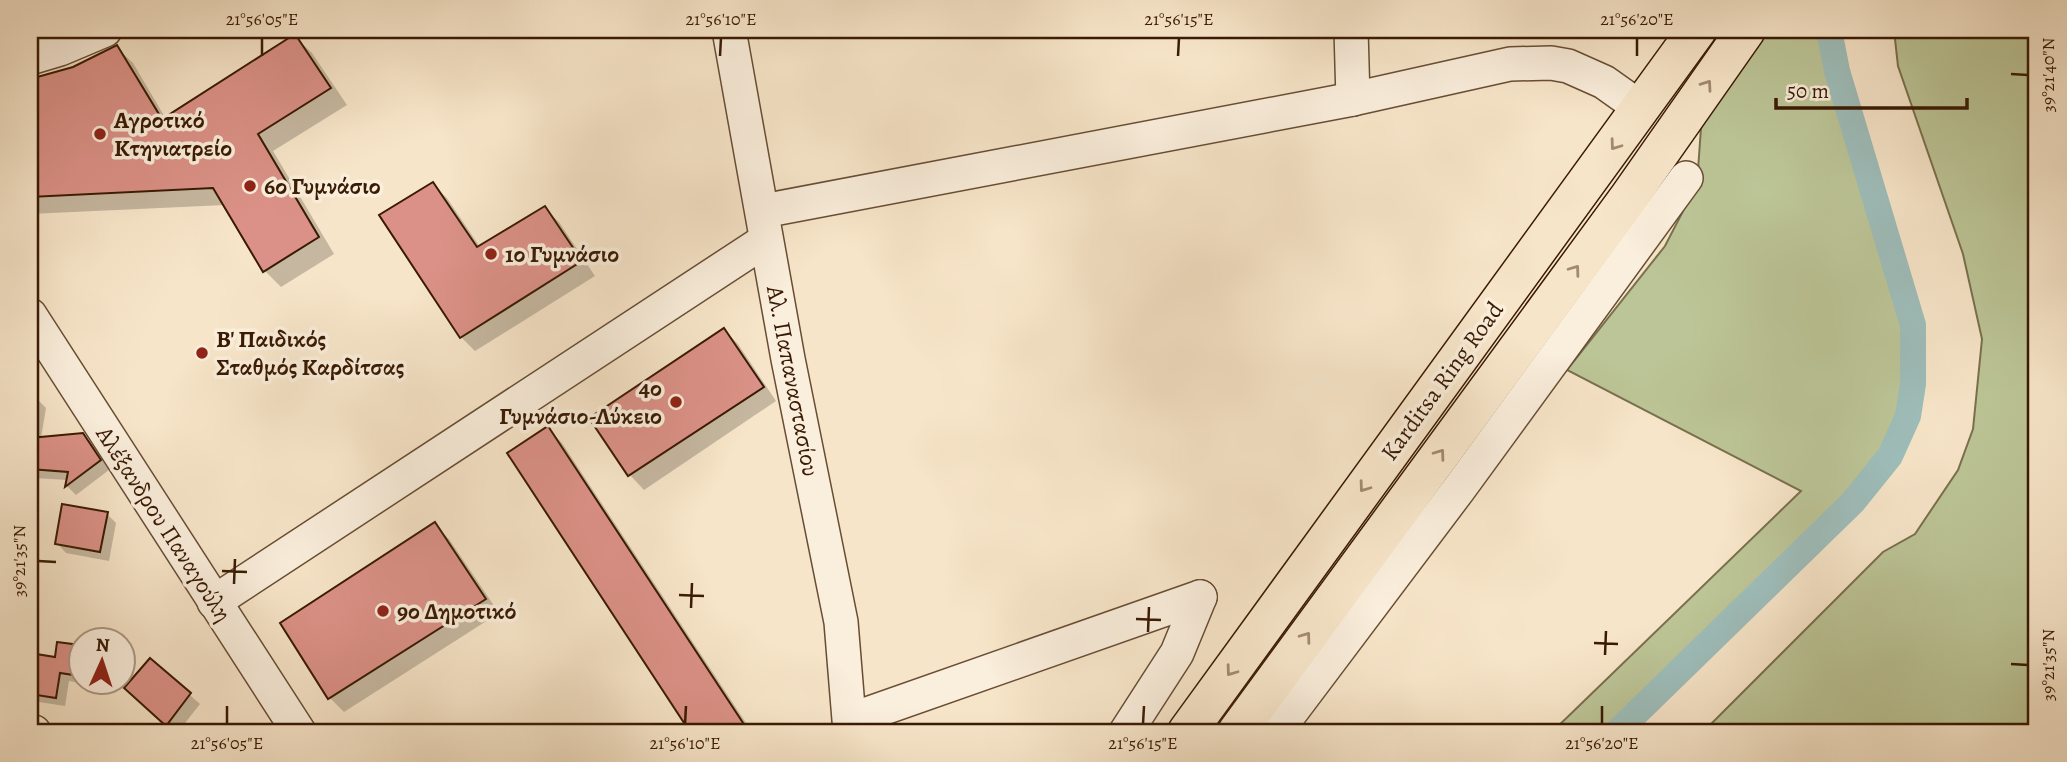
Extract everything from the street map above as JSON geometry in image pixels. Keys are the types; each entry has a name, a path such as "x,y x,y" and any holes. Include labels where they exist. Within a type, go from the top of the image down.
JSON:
{"main road":[{"name":"Karditsa Ring Road","path":"1187,732 1698,30"},
{"name":"Karditsa Ring Road","path":"1237,732 1629,197 1746,30"}],"street":[{"path":"30,58 105,30"},
{"name":"Αλ. Παπαναστασίου","path":"729,30 841,622 850,726"},
{"path":"1351,30 1353,99"},
{"path":"214,602 764,226 1510,64 1551,63 1568,66 1594,77 1642,109"},
{"path":"1276,732 1460,489 1686,178"},
{"name":"Αλέξανδρου Παναγούλη","path":"30,315 299,732"},
{"path":"850,726 1200,597 1177,653 1126,732"}],"green space":[{"path":"1763,30 1824,30 1822,36 1908,326 1905,382 1900,411 1878,460 1831,516 1606,732 1552,732 1801,491 1567,370 1665,246 1697,184 1702,114"},
{"path":"1894,30 2037,30 2037,732 1703,732 1883,552 1915,534 1958,470 1973,429 1982,339 1963,254 1898,66"}],"building":[{"path":"295,34 331,88 258,134 319,237 263,272 213,188 30,197 30,79 73,67 117,45 162,119"},
{"name":"1ο Γυμνάσιο","path":"433,182 477,247 545,206 582,261 460,338 379,215"},
{"name":"4ο Γυμνάσιο-Λύκειο","path":"724,328 764,387 628,476 589,418"},
{"path":"548,426 749,732 690,732 507,453"},
{"path":"83,433 101,460 65,487 68,472 30,469 30,438"},
{"path":"62,504 108,512 100,552 55,544"},
{"name":"9ο Δημοτικό","path":"435,522 486,599 328,699 280,623"},
{"path":"57,642 66,643 66,674 60,673 56,698 30,694 30,653 55,657"},
{"path":"150,658 191,693 166,726 133,696 136,696 136,674"}],"waterway":[{"path":"1617,732 1853,502 1890,456 1908,416 1913,384 1913,325 1837,71 1829,30"}],"place":[{"name":"Αγροτικό Κτηνιατρείο","path":"100,134"},
{"name":"6ο Γυμνάσιο","path":"250,186"},
{"name":"1ο Γυμνάσιο","path":"491,254"},
{"name":"Β' Παιδικός Σταθμός Καρδίτσας","path":"202,353"},
{"name":"4ο Γυμνάσιο-Λύκειο","path":"676,402"},
{"name":"9ο Δημοτικό","path":"383,611"}]}
